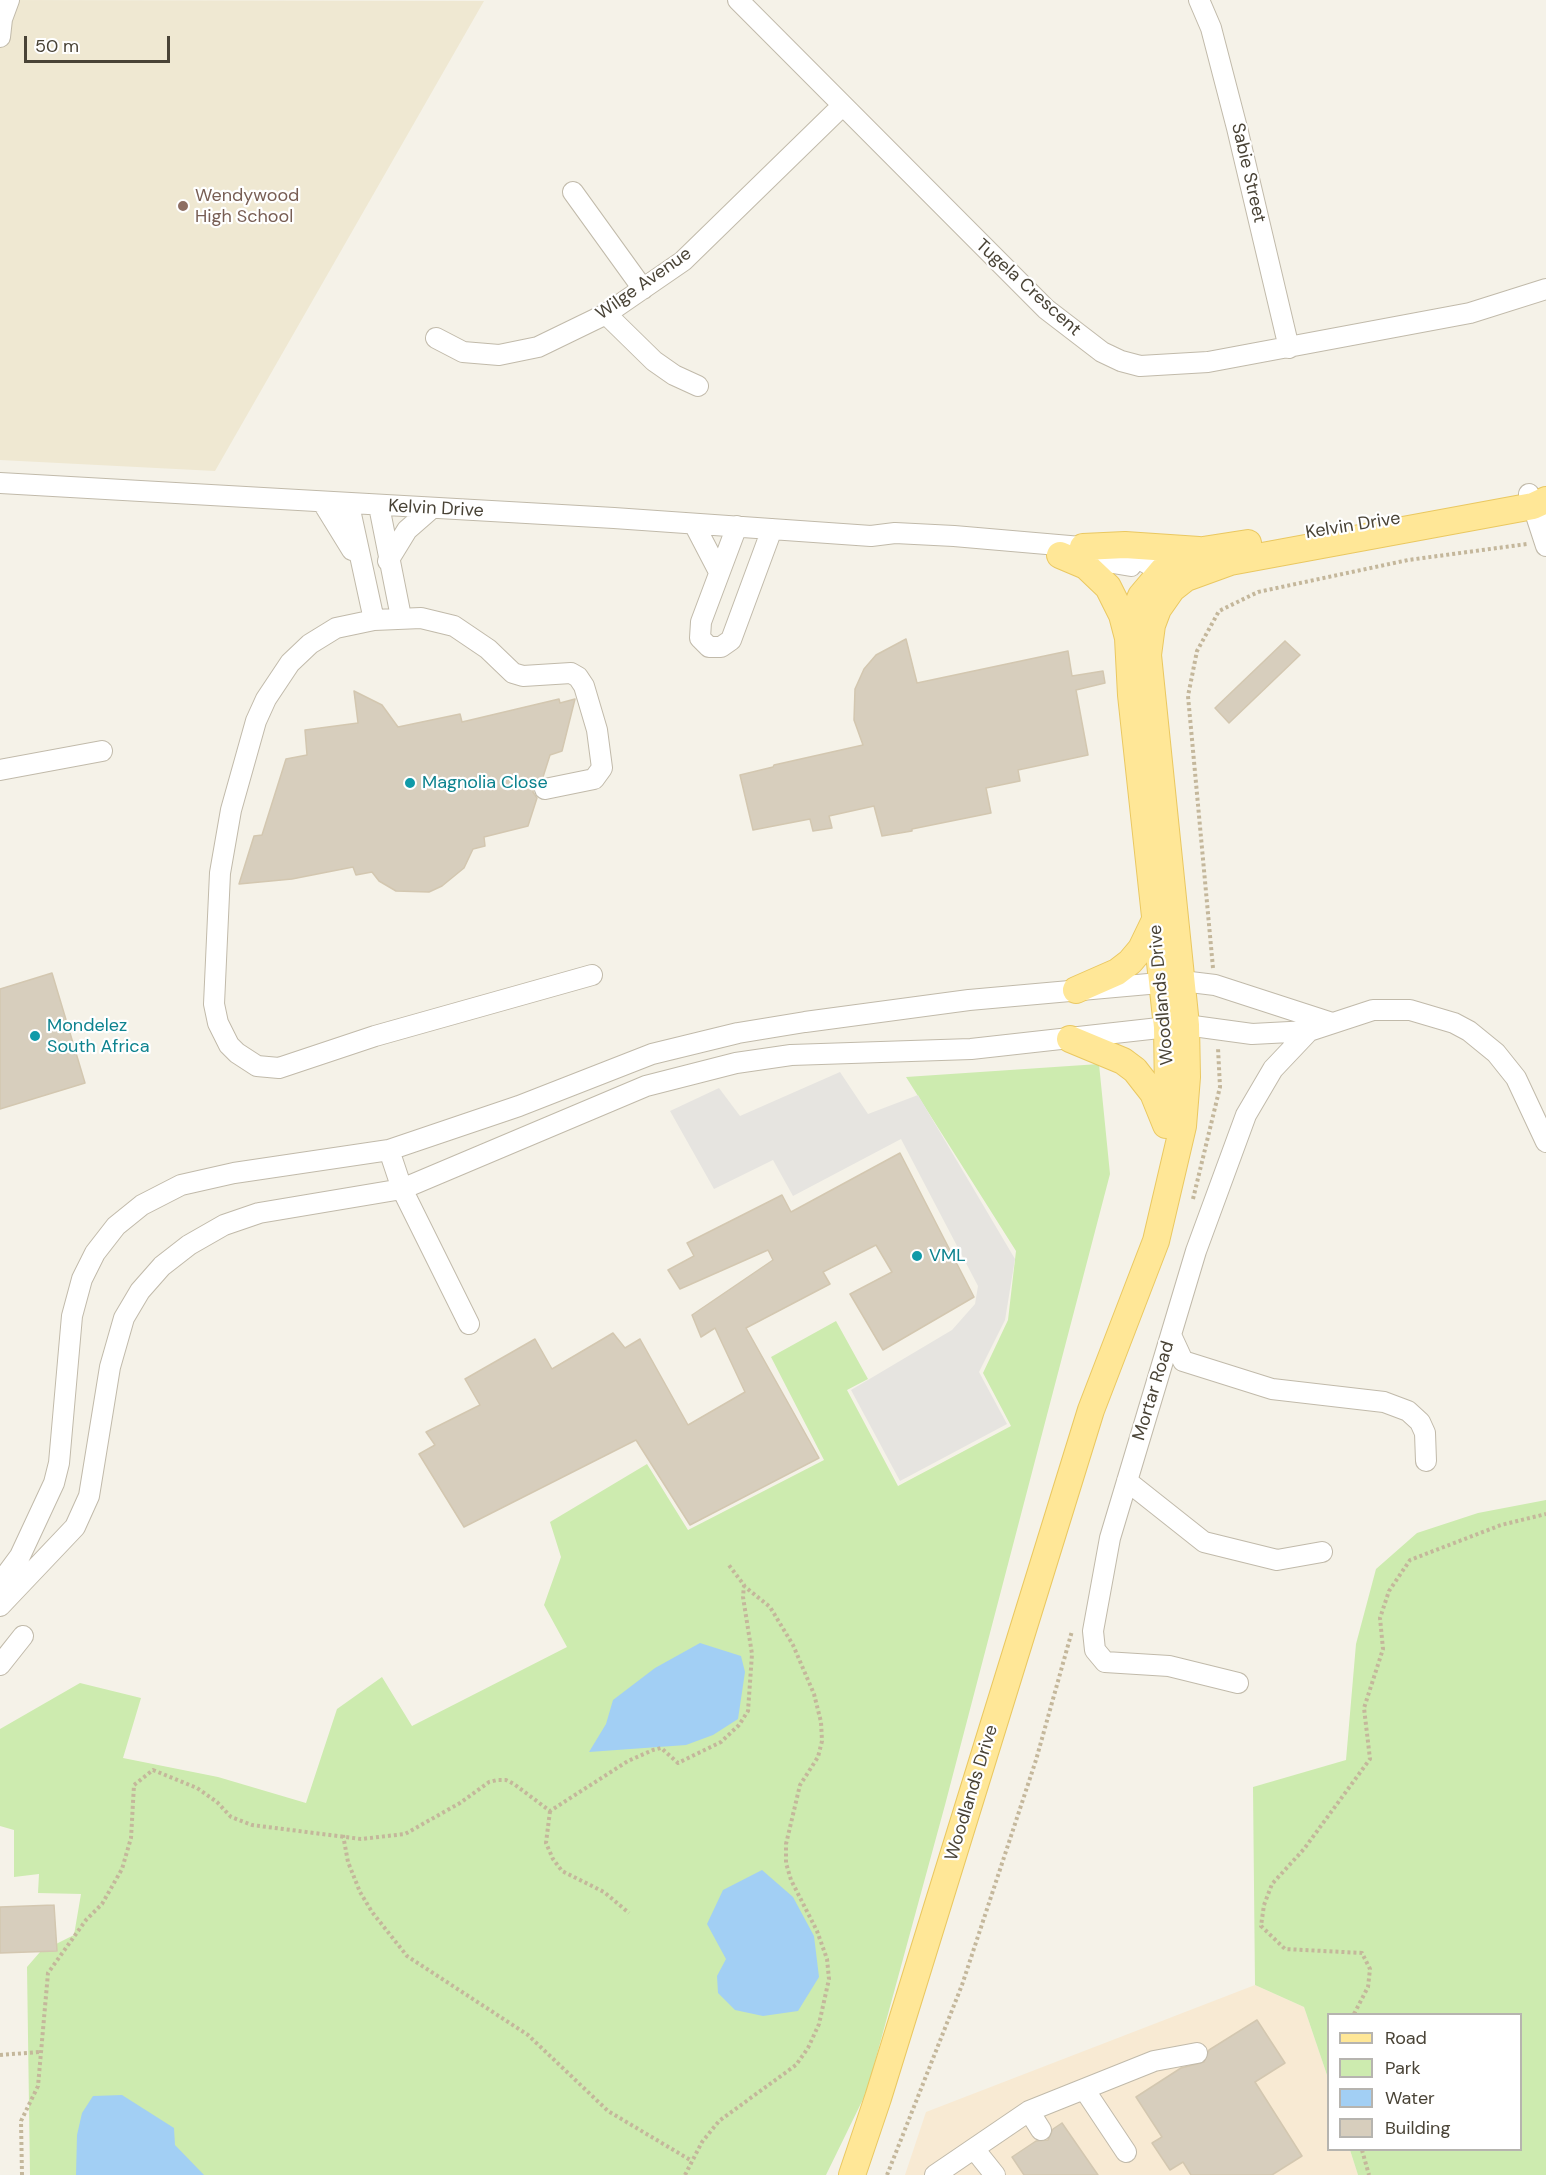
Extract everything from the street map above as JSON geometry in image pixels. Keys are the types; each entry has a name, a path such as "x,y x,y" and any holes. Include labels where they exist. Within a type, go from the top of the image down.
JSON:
{"main road":[{"name":"Kelvin Drive","path":"1167,580 1179,560 1203,550 1539,497"},
{"name":"Kelvin Drive","path":"1167,580 1249,557 1539,497"},
{"path":"1072,551 1125,545 1203,550"},
{"path":"1072,551 1108,587 1122,615 1128,638"},
{"name":"Woodlands Drive","path":"1167,580 1136,606 1128,638 1131,695 1155,918 1172,982"},
{"name":"Woodlands Drive","path":"852,2175 882,2087 1091,1410 1156,1241 1183,1126 1187,1077 1176,1026 1148,655 1152,625 1163,599 1167,580"},
{"path":"1076,990 1117,972 1130,962 1145,942 1155,918"},
{"name":"Woodlands Drive","path":"1091,1410 1099,1368 1129,1276 1159,1163 1166,1125 1169,1071 1176,1026"},
{"path":"1070,1040 1123,1061 1135,1070 1154,1093 1166,1125"}],"street":[{"path":"0,37 2,19 9,0"},
{"name":"Tugela Crescent","path":"738,0 1046,309 1102,352 1140,366 1175,366 1289,348 1470,313 1546,289"},
{"name":"Sabie Street","path":"1199,0 1211,28 1237,128 1289,348"},
{"name":"Wilge Avenue","path":"436,338 463,352 490,355 517,353 538,347 606,314 683,261 842,106"},
{"path":"573,192 643,289"},
{"path":"606,314 654,361 674,375 698,386"},
{"name":"Kelvin Drive","path":"0,483 737,526 871,536 895,533 933,535 1128,555 1167,580"},
{"path":"1539,497 1546,546"},
{"path":"323,503 358,556"},
{"path":"348,505 374,620"},
{"path":"379,506 388,561 401,617"},
{"path":"388,561 407,530 431,509"},
{"path":"694,524 719,572"},
{"path":"737,526 700,628 705,645 715,648 730,640 772,529"},
{"path":"545,789 594,779 602,768 597,730 584,686 578,677 571,674 523,676 513,673 488,649 454,626 421,618 401,617 374,620 336,628 310,644 290,663 266,699 256,721 231,810 219,873 214,1004 218,1023 229,1045 257,1066 279,1068 375,1036 592,975"},
{"path":"0,770 102,752"},
{"path":"0,1583 20,1556 54,1483 59,1463 72,1316 82,1279 95,1253 116,1226 142,1205 181,1185 234,1173 389,1150 519,1106 652,1054 738,1033 969,1000 1172,982 1215,985 1329,1022"},
{"name":"Mortar Road","path":"1238,1683 1169,1666 1110,1663 1101,1659 1095,1650 1093,1619 1110,1538 1171,1335 1214,1199 1246,1115 1273,1069 1309,1031 1329,1022 1373,1010 1410,1010 1438,1016 1469,1031 1500,1057 1516,1078 1546,1142"},
{"path":"0,1606 75,1527 89,1496 110,1367 124,1318 140,1291 162,1266 189,1245 224,1225 259,1213 402,1189 646,1086 693,1072 790,1055 971,1049 1070,1040 1176,1026 1217,1027 1252,1034 1309,1031"},
{"path":"389,1150 402,1189 469,1324"},
{"path":"1171,1335 1183,1360 1272,1389 1384,1402 1408,1410 1420,1422 1425,1433 1426,1461"},
{"path":"1127,1482 1204,1542 1277,1560 1322,1552"},
{"path":"0,1665 23,1636"},
{"path":"935,2175 975,2150 1029,2111 1084,2089 1158,2068 1197,2053"},
{"path":"1084,2089 1126,2152"},
{"path":"1029,2111 1041,2130"},
{"path":"975,2150 995,2175"}],"path":[{"path":"1355,2013 1368,1987 1370,1969 1362,1953 1285,1949 1261,1926 1264,1905 1272,1884 1304,1849 1370,1759 1364,1708 1383,1648 1380,1618 1389,1591 1410,1560 1502,1525 1546,1514"},
{"path":"685,2175 702,2142 719,2121 796,2065 808,2048 819,2024 829,1979 827,1959 817,1931 790,1880 786,1863 786,1844 800,1785 818,1757 822,1741 821,1722 814,1694 793,1645 770,1607 744,1585 728,1564"},
{"path":"629,1913 604,1892 576,1880 557,1865 546,1843 550,1811 627,1761 662,1748 678,1763 721,1742 739,1725 748,1712 752,1654 743,1597 744,1585"},
{"path":"22,2175 21,2121 38,2086 39,2052 48,1973 63,1950 114,1886 128,1853 131,1838 134,1785 153,1770 197,1788 231,1817 252,1825 361,1839 405,1834 460,1803 479,1788 497,1780 506,1780 514,1784 550,1811"},
{"path":"343,1835 348,1862 360,1892 372,1912 406,1956 528,2035 608,2111 692,2161"},
{"path":"0,2055 39,2052"},
{"path":"1362,2151 1369,2175"}],"shaded area":[{"name":"Wendywood High School","path":"0,0 484,1 215,471 0,460"},
{"path":"840,1072 868,1114 918,1095 1015,1259 1005,1320 979,1372 1007,1424 900,1481 851,1390 952,1330 975,1304 978,1286 901,1139 793,1196 773,1160 714,1189 670,1111 719,1088 740,1116"},
{"path":"1255,1985 1304,2007 1327,2075 1327,2151 1350,2151 1358,2175 905,2175 926,2112"}],"green space":[{"path":"1099,1064 1110,1174 945,1805 867,2091 826,2175 30,2175 27,1967 40,1952 74,1935 81,1894 38,1893 39,1874 14,1877 14,1830 0,1826 0,1729 80,1683 141,1698 123,1758 218,1777 306,1803 337,1709 382,1677 412,1726 567,1647 544,1605 561,1557 550,1522 647,1464 688,1530 824,1460 771,1357 836,1321 868,1379 847,1390 898,1486 1011,1426 983,1373 1008,1320 1016,1251 906,1077"},
{"path":"1546,1500 1546,2175 1358,2175 1350,2151 1522,2151 1522,2013 1327,2013 1327,2075 1304,2007 1255,1985 1253,1787 1346,1760 1356,1644 1376,1569 1417,1533 1478,1513"}],"water":[{"path":"700,1643 741,1656 745,1672 738,1719 713,1735 686,1745 589,1752 606,1724 613,1700 655,1668"},
{"path":"762,1870 793,1897 814,1936 819,1977 798,2011 763,2016 735,2010 718,1993 717,1976 726,1959 707,1924 723,1890"},
{"path":"122,2095 174,2128 175,2145 204,2175 76,2175 77,2135 82,2113 93,2096"}],"building":[{"path":"906,639 917,683 1068,651 1072,676 1103,671 1105,683 1076,690 1088,755 1018,770 1020,781 986,788 991,813 912,829 912,831 882,836 874,806 829,816 832,828 813,831 810,819 753,830 740,775 863,745 854,720 855,689 864,669 876,655"},
{"path":"1285,641 1300,655 1229,723 1215,708"},
{"name":"Magnolia Close","path":"354,691 382,705 398,727 460,714 462,722 559,699 560,703 575,699 562,751 550,755 543,777 534,785 533,792 537,798 528,826 484,837 485,846 473,849 464,868 442,886 429,892 396,891 379,881 372,872 356,875 353,867 292,879 239,884 254,836 262,835 286,759 307,755 305,730 358,723"},
{"name":"Mondelez South Africa","path":"52,973 85,1083 0,1109 0,989"},
{"path":"900,1153 974,1297 883,1350 850,1294 892,1272 876,1245 823,1272 830,1284 746,1328 819,1458 690,1525 636,1440 464,1527 419,1454 435,1445 426,1432 480,1405 465,1379 535,1339 552,1369 613,1333 625,1348 640,1339 688,1425 745,1392 715,1328 701,1337 692,1315 773,1260 768,1250 680,1289 668,1270 694,1256 687,1243 782,1195 791,1212"},
{"path":"54,1905 57,1951 0,1953 0,1907"},
{"path":"1257,2020 1285,2063 1255,2082 1302,2156 1272,2175 1191,2175 1183,2162 1170,2170 1152,2143 1162,2137 1136,2097 1181,2068 1204,2062 1209,2050"},
{"path":"1062,2123 1098,2175 1024,2175 1012,2157 1036,2141 1048,2140 1053,2129"}],"place":[{"name":"Wendywood High School","path":"183,206"},
{"name":"Magnolia Close","path":"410,783"},
{"name":"Mondelez South Africa","path":"35,1036"},
{"name":"VML","path":"917,1256"}]}
